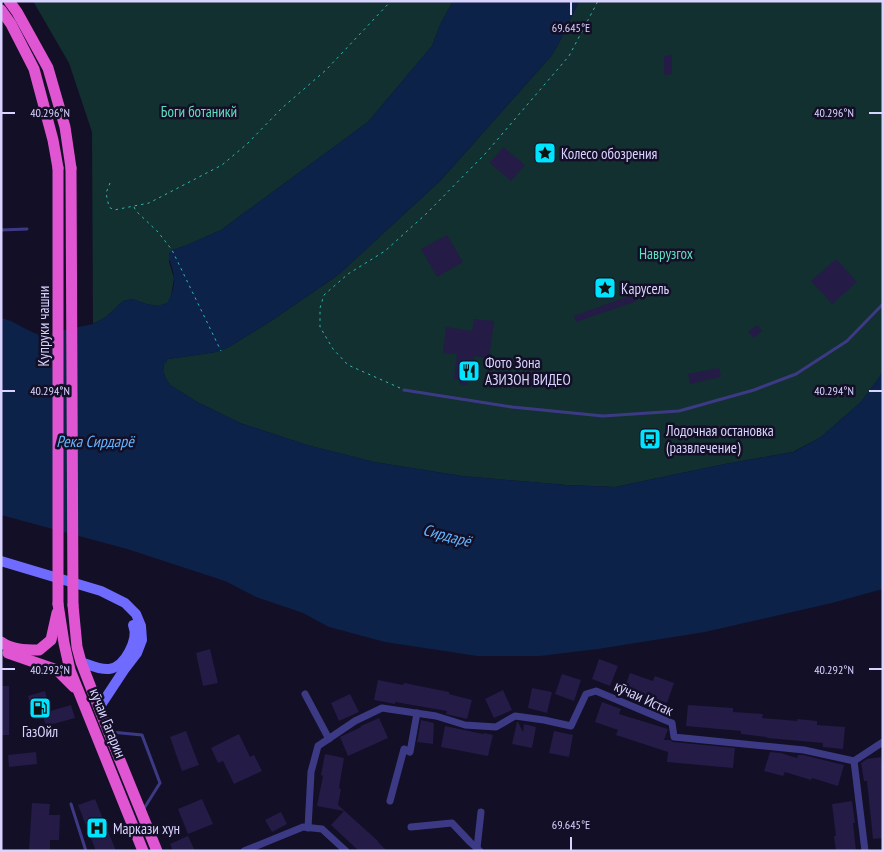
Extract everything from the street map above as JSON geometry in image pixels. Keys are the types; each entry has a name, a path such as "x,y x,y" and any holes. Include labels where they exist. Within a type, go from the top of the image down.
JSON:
{"highway":[{"name":"кӯчаи Гагарин","path":"9,1 48,68 65,127 71,168 72,605 77,647 106,726 157,851"},
{"name":"Купруки чашни","path":"1,10 11,24 34,69 54,140 58,168 58,604"},
{"name":"кӯчаи Гагарин","path":"58,604 70,670 143,851"},
{"path":"1,642 21,650 39,650 51,640 58,604"},
{"path":"1,651 57,670 80,692"}],"main road":[{"path":"1,561 101,591 125,603 136,614 141,626 142,640 137,653 99,708"},
{"path":"1,566 100,597 122,608 130,616 136,630 134,642 121,663 110,669 97,668 82,662"}],"street":[{"name":"кӯчаи Истак","path":"308,828 311,772 318,746 354,721 382,708 436,716 465,725 496,727 515,716 571,726 586,694 596,691 672,723 674,737 804,750 854,761"},
{"path":"305,694 329,738"},
{"path":"390,801 404,749 410,752 417,713"},
{"path":"865,851 854,761 883,742"},
{"path":"479,849 480,812"},
{"path":"411,828 452,823 479,849"},
{"path":"244,851 303,828 322,829 346,851"}],"lane":[{"path":"1,230 27,229"},
{"path":"404,390 512,407 603,416 679,411 754,390 796,374 846,340 883,304"},
{"path":"106,726 142,735 160,783 142,813"},
{"path":"71,804 86,851"}],"path":[{"path":"110,183 106,192 108,207 114,210 149,203 222,165 247,144 282,108 326,70 391,1"},
{"path":"404,390 348,365 333,349 320,327 320,308 324,296 348,274 385,251 426,214 485,154 569,56 598,1"},
{"path":"134,206 136,211 158,232 172,250 221,351"}],"green space":[{"name":"Боги ботаникй","path":"33,1 453,1 440,25 432,46 368,122 221,230 172,250 169,262 174,278 168,303 158,306 132,299 123,301 106,317 93,324 92,132 69,63"},
{"name":"Наврузгох","path":"579,1 883,1 883,372 861,402 821,437 793,452 615,487 566,485 462,476 374,462 307,445 240,423 197,402 170,385 163,371 164,364 168,359 216,352 229,347 271,321 338,275 441,180 552,55"}],"water":[{"name":"Река Сирдарё","path":"453,1 579,1 552,55 441,180 338,275 271,321 229,347 216,352 168,359 164,364 163,371 170,385 197,402 240,423 307,445 374,462 462,476 566,485 615,487 794,452 821,437 861,402 883,372 883,589 832,603 705,632 540,656 477,656 385,642 329,627 303,613 256,597 225,581 127,549 1,515 1,318 40,335 93,324 106,317 123,301 132,299 158,306 167,303 174,281 169,253 172,250 221,230 368,122 432,46 440,25"}],"building":[{"path":"672,55 672,74 664,75 664,56"},
{"path":"503,147 525,165 511,181 490,163"},
{"path":"447,235 463,262 437,277 421,249"},
{"path":"836,259 857,282 832,304 811,281"},
{"path":"634,294 637,301 576,322 574,316"},
{"path":"474,319 494,321 489,358 474,356 472,381 468,381 467,385 459,384 459,380 454,379 457,354 443,353 446,327 472,331"},
{"path":"757,325 762,331 754,338 748,332"},
{"path":"719,368 721,377 690,384 688,374"},
{"path":"210,649 218,683 203,686 196,653"},
{"path":"599,659 618,666 610,686 592,679"},
{"path":"630,673 653,681 655,676 674,683 667,703 643,695 642,700 623,693"},
{"path":"562,674 581,680 574,701 555,694"},
{"path":"378,680 449,692 449,694 472,700 467,719 446,714 447,711 374,700"},
{"path":"1,686 9,686 9,735 1,735"},
{"path":"532,688 552,692 547,713 528,708"},
{"path":"503,690 512,710 494,718 485,699"},
{"name":"ГазОйл","path":"45,691 50,711 71,705 75,718 46,726 42,713 33,715 28,696"},
{"path":"350,694 359,712 339,721 331,703"},
{"path":"602,702 621,709 619,714 668,729 664,740 735,748 733,768 667,762 668,752 616,735 618,730 595,722"},
{"path":"688,705 733,708 733,712 763,714 762,718 817,721 817,725 845,727 843,749 823,747 823,743 767,738 741,734 741,731 686,726"},
{"path":"379,718 388,738 348,756 340,737"},
{"path":"421,720 434,723 433,744 417,742"},
{"path":"517,722 523,732 524,724 536,727 532,748 512,744"},
{"path":"445,726 493,735 488,756 441,747"},
{"path":"186,731 199,765 182,771 170,737"},
{"path":"554,731 573,735 569,757 549,753"},
{"path":"239,734 250,757 254,755 262,771 234,784 223,761 218,763 211,748"},
{"path":"36,752 37,764 9,767 8,755"},
{"path":"770,752 797,758 798,755 803,755 844,765 838,786 785,772 783,776 764,771"},
{"path":"325,754 344,758 338,805 387,851 359,851 331,825 344,811 317,806"},
{"path":"881,757 883,773 883,838 873,839 867,781 864,781 861,763 867,759"},
{"name":"Маркази хун","path":"95,799 116,851 96,851 78,805"},
{"path":"202,799 213,824 188,834 178,809"},
{"path":"852,801 856,851 836,851 832,804"},
{"path":"32,803 50,804 49,815 60,815 59,840 50,840 50,851 29,851"},
{"path":"281,812 287,824 272,832 265,820"},
{"path":"188,836 195,851 173,851 170,844"}],"place":[{"name":"Колесо обозрения","path":"545,153"},
{"name":"Карусель","path":"605,288"},
{"name":"Фото Зона АЗИЗОН ВИДЕО","path":"469,371"},
{"name":"Лодочная остановка (развлечение)","path":"650,439"},
{"name":"ГазОйл","path":"40,708"},
{"name":"Маркази хун","path":"97,828"}],"water label":[{"name":"Сирдарё","path":"447,535"}]}
